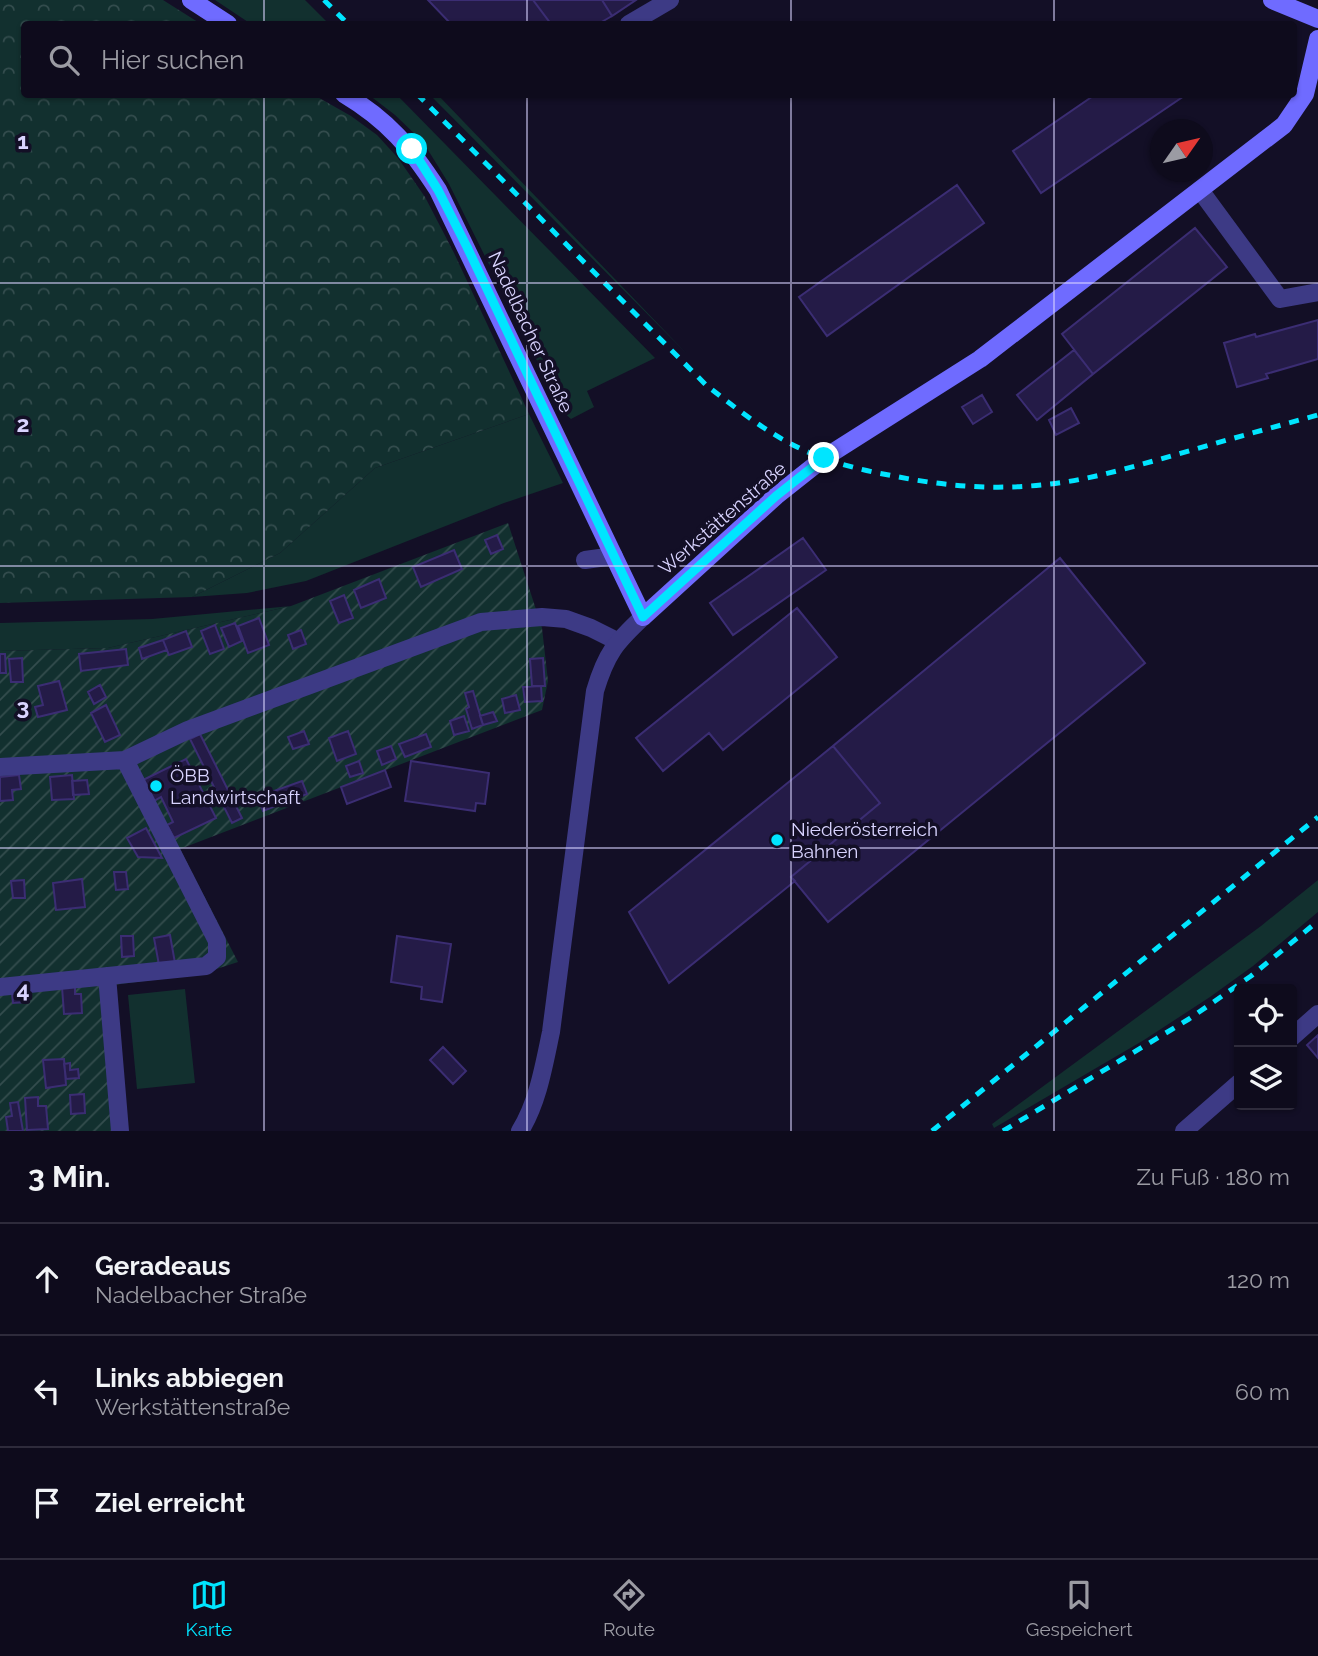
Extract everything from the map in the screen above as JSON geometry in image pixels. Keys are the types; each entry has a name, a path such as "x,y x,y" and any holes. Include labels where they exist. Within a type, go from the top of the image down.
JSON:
{"street":[{"path":"191,0 223,21"},
{"path":"634,21 670,0"},
{"path":"1272,0 1318,19"},
{"name":"Werkstättenstraße","path":"520,1131 540,1082 551,1032 595,691 604,663 617,641 776,496 824,458 980,359 1284,125 1305,94 1318,39"},
{"name":"Nadelbacher Straße","path":"350,98 387,124 412,149 438,190 643,617"},
{"path":"1200,190 1280,299 1318,292"},
{"path":"585,560 614,556"},
{"path":"0,767 125,760 188,730 481,622 542,617 566,619 617,641"},
{"path":"0,987 206,966 218,957 217,941 125,760"},
{"path":"107,976 120,1131"},
{"path":"1297,1032 1318,1013"},
{"path":"1184,1131 1234,1087"}],"green space":[{"path":"0,0 163,0 196,21 21,21 21,98 319,98 351,116 377,135 398,158 425,197 529,414 375,468 280,553 192,597 0,603"},
{"path":"215,0 305,0 326,21 246,21"},
{"path":"373,98 400,98 655,358 587,391 594,407 571,419 562,411 449,184 423,142"},
{"path":"433,98 441,98 688,355"},
{"path":"529,414 563,483 504,503 306,581 247,593 192,597 280,553 375,468"},
{"path":"508,523 542,628 548,681 542,710 180,849 238,962 201,974 113,985 125,1131 0,1131 0,651 108,648 291,606"},
{"path":"291,606 108,648 0,651 0,623 152,619"},
{"path":"1318,880 1318,912 1253,966 1144,1040 994,1128 992,1124 1261,926"},
{"path":"185,989 195,1083 137,1089 128,995"}],"building":[{"path":"428,0 533,0 549,21 448,21"},
{"path":"533,0 602,0 612,16 603,21 549,21"},
{"path":"602,0 636,0 612,16"},
{"path":"1090,98 1181,98 1150,119 1041,193 1013,151"},
{"path":"957,185 984,223 827,336 799,297"},
{"path":"1195,228 1227,267 1093,374 1062,334"},
{"path":"1318,320 1318,359 1266,374 1268,378 1237,387 1224,343"},
{"path":"1074,350 1093,374 1037,420 1017,395"},
{"path":"982,395 992,412 973,424 962,407"},
{"path":"1071,408 1079,423 1056,435 1049,420"},
{"path":"497,535 503,549 491,554 485,540"},
{"path":"803,538 826,570 733,635 710,603"},
{"path":"454,550 462,569 421,587 413,567"},
{"path":"1060,558 1145,663 828,922 791,877 880,803 833,746"},
{"path":"379,579 386,598 361,608 354,590"},
{"path":"344,595 353,618 339,623 330,601"},
{"path":"797,608 837,657 723,750 709,733 663,771 636,738"},
{"path":"259,618 269,645 248,653 238,626"},
{"path":"235,623 242,641 229,647 221,628"},
{"path":"215,625 224,649 210,654 201,631"},
{"path":"301,630 306,644 293,649 288,635"},
{"path":"186,631 192,647 169,655 163,640"},
{"path":"163,640 167,650 142,659 139,648"},
{"path":"126,649 128,665 81,671 79,654"},
{"path":"0,654 5,654 6,673 0,673"},
{"path":"22,658 23,682 11,682 9,659"},
{"path":"543,658 545,686 532,686 530,659"},
{"path":"59,681 67,710 38,717 35,707 43,705 38,686"},
{"path":"100,685 106,697 94,704 88,692"},
{"path":"541,686 542,701 525,702 523,687"},
{"path":"473,691 483,725 472,729 465,693"},
{"path":"516,695 520,710 505,713 502,699"},
{"path":"106,705 120,735 105,742 91,713"},
{"path":"493,712 497,721 483,725 480,716"},
{"path":"464,716 469,731 454,735 450,721"},
{"path":"304,731 309,744 293,749 288,737"},
{"path":"348,731 356,754 337,761 329,738"},
{"path":"200,734 242,818 232,823 190,739"},
{"path":"426,734 431,747 405,757 399,744"},
{"path":"391,746 396,759 382,765 377,751"},
{"name":"Niederösterreich Bahnen","path":"833,746 880,803 791,877 795,881 669,983 629,912"},
{"path":"186,759 216,818 174,838 167,825 173,822 161,797 154,801 143,780"},
{"path":"359,761 363,773 350,777 346,766"},
{"path":"411,761 489,773 485,804 476,803 475,811 405,801"},
{"path":"385,770 391,787 347,804 341,787"},
{"path":"19,775 21,789 12,790 13,800 0,801 0,777"},
{"path":"72,775 74,799 52,800 50,777"},
{"path":"87,780 89,794 73,795 72,781"},
{"path":"302,781 307,794 276,806 271,792"},
{"path":"270,790 276,806 263,811 257,794"},
{"path":"146,828 162,858 138,857 127,838"},
{"path":"114,872 126,872 128,889 116,890"},
{"path":"82,879 85,907 56,910 53,883"},
{"path":"24,880 25,898 13,898 11,881"},
{"path":"170,935 175,963 159,965 154,938"},
{"path":"121,936 133,936 134,956 122,957"},
{"path":"397,936 451,944 442,1002 421,999 422,987 391,982"},
{"path":"75,986 75,994 81,994 82,1013 64,1014 62,987"},
{"path":"26,993 27,1002 13,1003 12,994"},
{"path":"1318,1035 1318,1058 1307,1045"},
{"path":"443,1047 466,1071 453,1084 430,1060"},
{"path":"64,1059 66,1085 46,1088 43,1060"},
{"path":"70,1063 70,1070 78,1069 79,1078 66,1079 64,1064"},
{"path":"84,1094 85,1113 71,1114 70,1095"},
{"path":"38,1097 38,1106 46,1106 48,1129 27,1130 25,1098"},
{"path":"18,1102 23,1131 8,1131 6,1117 12,1116 10,1103"}],"railway":[{"path":"324,0 345,21"},
{"path":"421,98 706,385 770,432 805,451 830,460 881,474 949,485 1041,485 1109,473 1318,415"},
{"path":"932,1131 1318,817"},
{"path":"1003,1131 1189,1019 1251,976 1318,921"}],"place":[{"name":"ÖBB Landwirtschaft","path":"156,786"},
{"name":"Niederösterreich Bahnen","path":"777,840"}],"route":[{"path":"412,149 438,190 467,247 643,617 776,496 824,458"}]}
